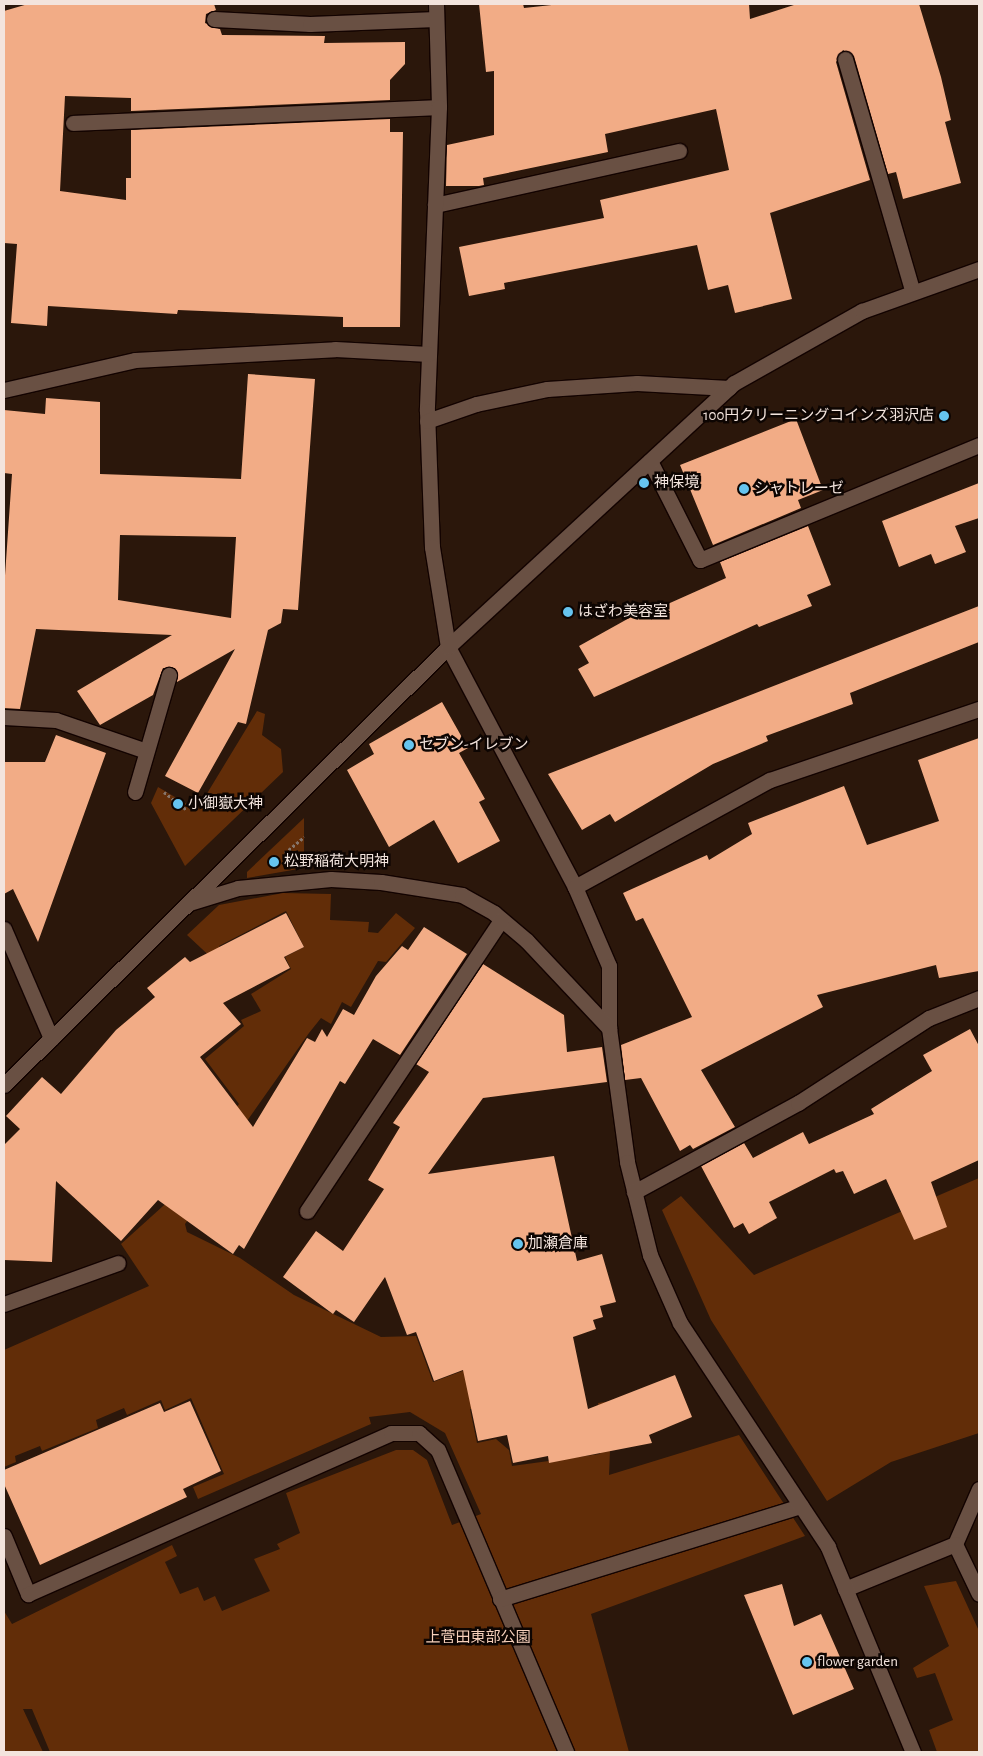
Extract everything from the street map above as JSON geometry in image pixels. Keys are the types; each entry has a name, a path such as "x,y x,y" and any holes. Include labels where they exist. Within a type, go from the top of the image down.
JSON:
{"street":[{"path":"214,19 310,24 436,11 439,107 427,421 432,547 448,647 575,886 609,966 609,1028 634,1192 650,1255 680,1323 828,1547 913,1752"},
{"path":"845,60 912,290"},
{"path":"73,123 439,107"},
{"path":"435,205 679,151"},
{"path":"4,1085 448,647 729,388 814,336 912,290 979,269"},
{"path":"4,390 135,360 335,349 429,354"},
{"path":"427,421 476,404 546,389 637,383 729,388"},
{"path":"650,460 700,560 979,445"},
{"path":"135,792 169,675"},
{"path":"575,886 770,780 979,708"},
{"path":"4,718 56,720 146,751"},
{"path":"189,903 238,888 289,880 382,882 462,895 501,920 609,1028"},
{"path":"308,1211 501,920"},
{"path":"4,929 51,1038"},
{"path":"634,1192 798,1103 929,1018 979,998"},
{"path":"4,1304 118,1263"},
{"path":"4,1536 28,1594 391,1433 419,1433 438,1450 566,1752"},
{"path":"845,1589 955,1544 979,1489"},
{"path":"500,1599 801,1506"},
{"path":"955,1544 979,1594"}],"path":[{"path":"279,858 304,837"}],"green space":[{"path":"257,711 265,714 262,735 281,749 283,772 185,866 151,803 158,787 197,810"},
{"path":"304,818 304,868 247,878 247,872"},
{"name":"上菅田東部公園","path":"283,893 331,894 330,920 369,922 368,932 378,933 396,913 415,928 386,962 378,961 351,1007 342,1002 331,1024 321,1018 309,1033 223,1155 215,1182 185,1224 187,1232 240,1258 294,1295 381,1337 416,1336 433,1382 473,1367 504,1402 470,1409 477,1443 496,1439 509,1450 512,1466 600,1454 595,1426 600,1426 598,1403 612,1401 609,1475 739,1435 805,1536 591,1614 629,1752 50,1752 32,1709 23,1709 43,1752 4,1752 4,1611 12,1624 172,1545 177,1556 165,1562 180,1594 198,1587 204,1601 215,1596 222,1611 270,1591 254,1559 280,1549 277,1544 300,1533 286,1493 396,1450 413,1450 427,1460 452,1525 481,1514 445,1433 410,1412 369,1417 371,1424 198,1499 193,1487 224,1474 191,1398 165,1410 161,1400 127,1415 124,1408 96,1420 98,1428 42,1451 40,1446 15,1456 16,1462 4,1467 4,1350 149,1286 121,1244 173,1197 202,1148 239,1104 205,1059 244,1026 241,1020 261,1011 251,994 291,969 285,957 304,947 286,911 219,946 224,955 216,962 187,935 219,905"},
{"path":"979,1178 979,1433 891,1462 827,1501 711,1320 662,1210 681,1196 754,1275"},
{"path":"956,1581 979,1631 979,1752 937,1752 929,1730 953,1720 935,1673 917,1678 913,1668 949,1646 924,1586"}],"building":[{"path":"28,4 214,4 216,10 206,14 205,23 220,29 222,35 325,36 324,43 405,42 405,64 390,80 390,100 131,111 131,98 65,96 60,191 126,200 126,178 131,178 131,130 390,119 390,132 403,132 400,327 343,327 343,317 178,310 177,314 48,306 47,326 11,323 17,244 4,243 4,11"},
{"path":"479,4 523,4 524,8 561,4 749,4 750,19 797,4 919,4 941,77 951,120 945,122 961,183 903,199 896,172 888,174 854,56 843,50 836,62 870,180 770,213 792,299 735,313 728,285 708,290 697,245 504,283 505,289 469,296 459,247 604,218 600,200 729,170 716,109 605,134 608,152 483,178 484,185 446,186 447,145 494,135 494,71 486,72"},
{"path":"248,374 315,379 298,610 283,609 281,623 268,630 246,724 238,722 198,793 165,776 235,649 177,682 175,668 163,668 153,695 100,725 77,691 172,635 36,629 20,709 4,708 4,590 12,474 4,473 4,410 45,414 46,398 100,402 100,474 241,479","holes":["120,535 236,537 231,618 118,600"]},
{"path":"796,419 823,490 798,500 801,508 713,545 680,465"},
{"path":"979,483 979,518 955,526 966,552 935,564 931,554 899,567 882,521"},
{"path":"808,526 831,585 807,595 812,606 759,627 757,624 594,697 578,669 589,663 579,646 640,612 643,615 726,578 720,562"},
{"path":"979,606 979,642 850,693 853,704 766,736 768,741 713,764 615,822 610,814 582,830 548,774"},
{"path":"442,702 468,748 459,753 485,799 479,802 500,841 458,863 434,820 389,847 347,770 374,754 369,744"},
{"path":"56,735 106,753 38,942 13,889 4,894 4,762 45,762"},
{"path":"979,738 979,971 939,978 936,965 817,995 823,1007 701,1070 735,1127 693,1149 690,1145 680,1151 641,1078 625,1080 621,1045 692,1017 643,918 636,921 623,893 707,855 709,860 752,834 748,823 844,786 867,845 939,821 918,760"},
{"path":"286,913 304,947 284,957 290,968 223,1003 241,1024 200,1057 253,1127 307,1038 315,1042 322,1029 327,1037 343,1009 354,1015 376,976 402,946 408,950 424,927 467,954 400,1055 373,1039 345,1084 340,1081 244,1249 239,1245 233,1254 158,1200 121,1241 56,1181 52,1262 4,1260 4,1145 20,1129 6,1116 42,1077 61,1094 116,1030 155,997 147,988 185,957 190,962"},
{"path":"483,964 564,1015 567,1052 602,1047 607,1082 483,1098 428,1174 554,1156 577,1261 602,1254 616,1302 600,1306 603,1317 593,1320 596,1329 573,1337 588,1409 675,1375 692,1417 649,1435 652,1443 549,1463 548,1456 513,1463 507,1435 478,1441 463,1370 434,1381 416,1332 407,1335 385,1277 354,1322 336,1310 333,1314 283,1277 316,1231 343,1251 384,1189 368,1180 400,1127 393,1123 429,1072 416,1064"},
{"path":"970,1029 979,1046 979,1160 931,1182 947,1227 914,1240 886,1179 854,1194 843,1171 836,1173 834,1169 769,1202 777,1218 749,1234 743,1223 734,1228 701,1166 744,1143 753,1158 803,1132 809,1144 874,1114 871,1109 932,1071 923,1055"},
{"path":"190,1401 221,1471 183,1489 187,1497 40,1565 4,1484 4,1470 160,1403 164,1412"},
{"path":"782,1584 794,1626 821,1614 854,1689 793,1715 744,1595"}],"place":[{"name":"100円クリーニングコインズ羽沢店","path":"944,416"},
{"name":"神保境","path":"644,483"},
{"name":"シャトレーゼ","path":"744,489"},
{"name":"はざわ美容室","path":"568,612"},
{"name":"セブン-イレブン","path":"409,745"},
{"name":"小御嶽大神","path":"178,804"},
{"name":"松野稲荷大明神","path":"274,862"},
{"name":"加瀬倉庫","path":"518,1244"},
{"name":"flower garden","path":"807,1662"}]}
